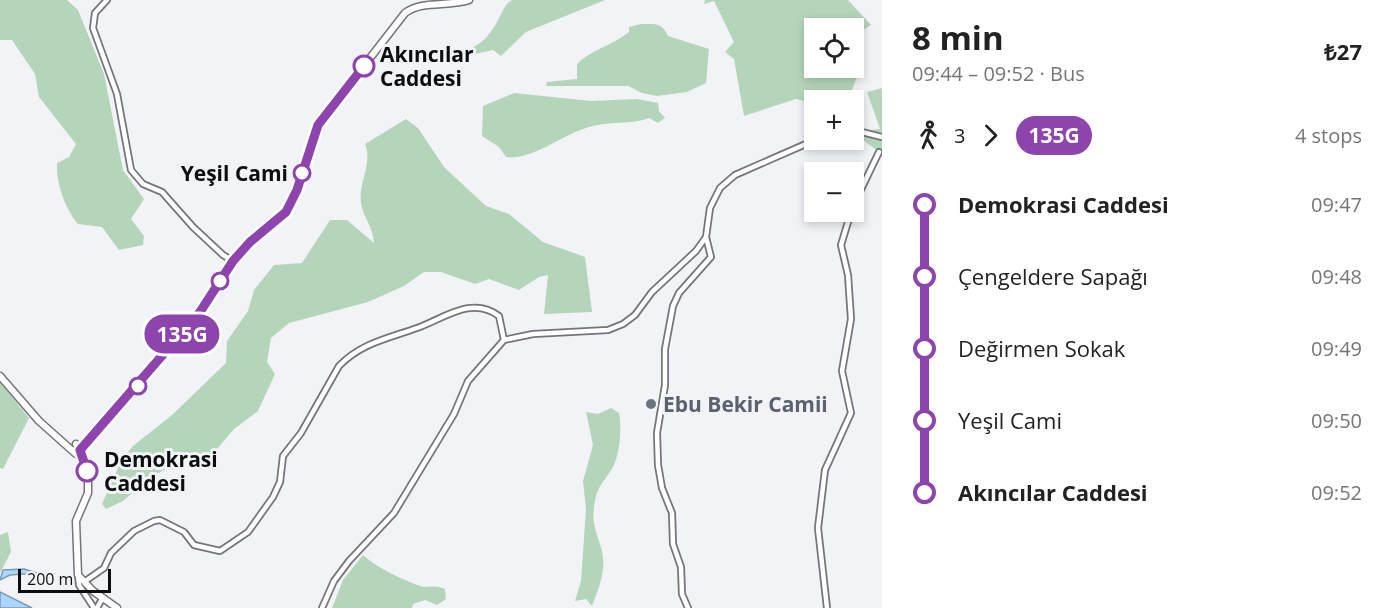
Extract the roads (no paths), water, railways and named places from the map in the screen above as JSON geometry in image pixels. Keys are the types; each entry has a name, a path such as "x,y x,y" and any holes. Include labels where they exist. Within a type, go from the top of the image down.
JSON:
{"main road":[{"path":"76,448 142,381 200,312 233,261 250,242 286,212 297,190 318,125 405,13 419,5 460,3 469,0"},
{"path":"0,376 39,421 60,440 76,448 83,461 88,474 88,493 76,521 78,575 102,598 117,608"}],"street":[{"path":"107,0 95,13 93,28 117,94 131,170 143,184 162,192 193,227 223,255 233,261"},
{"path":"864,132 882,137"},
{"path":"688,608 682,594 681,567 673,544 672,513 662,488 658,465 657,433 665,385 665,349 671,312 679,293 711,257 706,237 710,208 720,188 735,175 804,144"},
{"path":"864,183 879,152"},
{"path":"827,608 818,528 825,470 851,413 842,371 851,319 848,274 841,245 848,222"},
{"path":"322,608 334,581 349,561 394,513 454,414 468,381 504,340 533,334 608,330 623,324 636,315 652,292 696,251 706,237"},
{"path":"84,582 104,568 111,553 134,531 154,521 160,520 183,532 194,545 216,550 225,550 248,532 273,497 280,482 283,456 301,434 339,366 348,357 373,342 420,327 458,309 484,309 499,316 504,340"},
{"path":"78,575 79,585 95,608 102,598"}],"water":[{"path":"24,569 37,573 10,575 0,580 3,570"},
{"path":"0,592 32,608 0,608"}],"place":[{"name":"Akıncılar Caddesi","path":"364,66"},
{"name":"Yeşil Cami","path":"302,173"},
{"name":"Ebu Bekir Camii","path":"651,404"},
{"name":"Demokrasi Caddesi","path":"87,471"}]}
